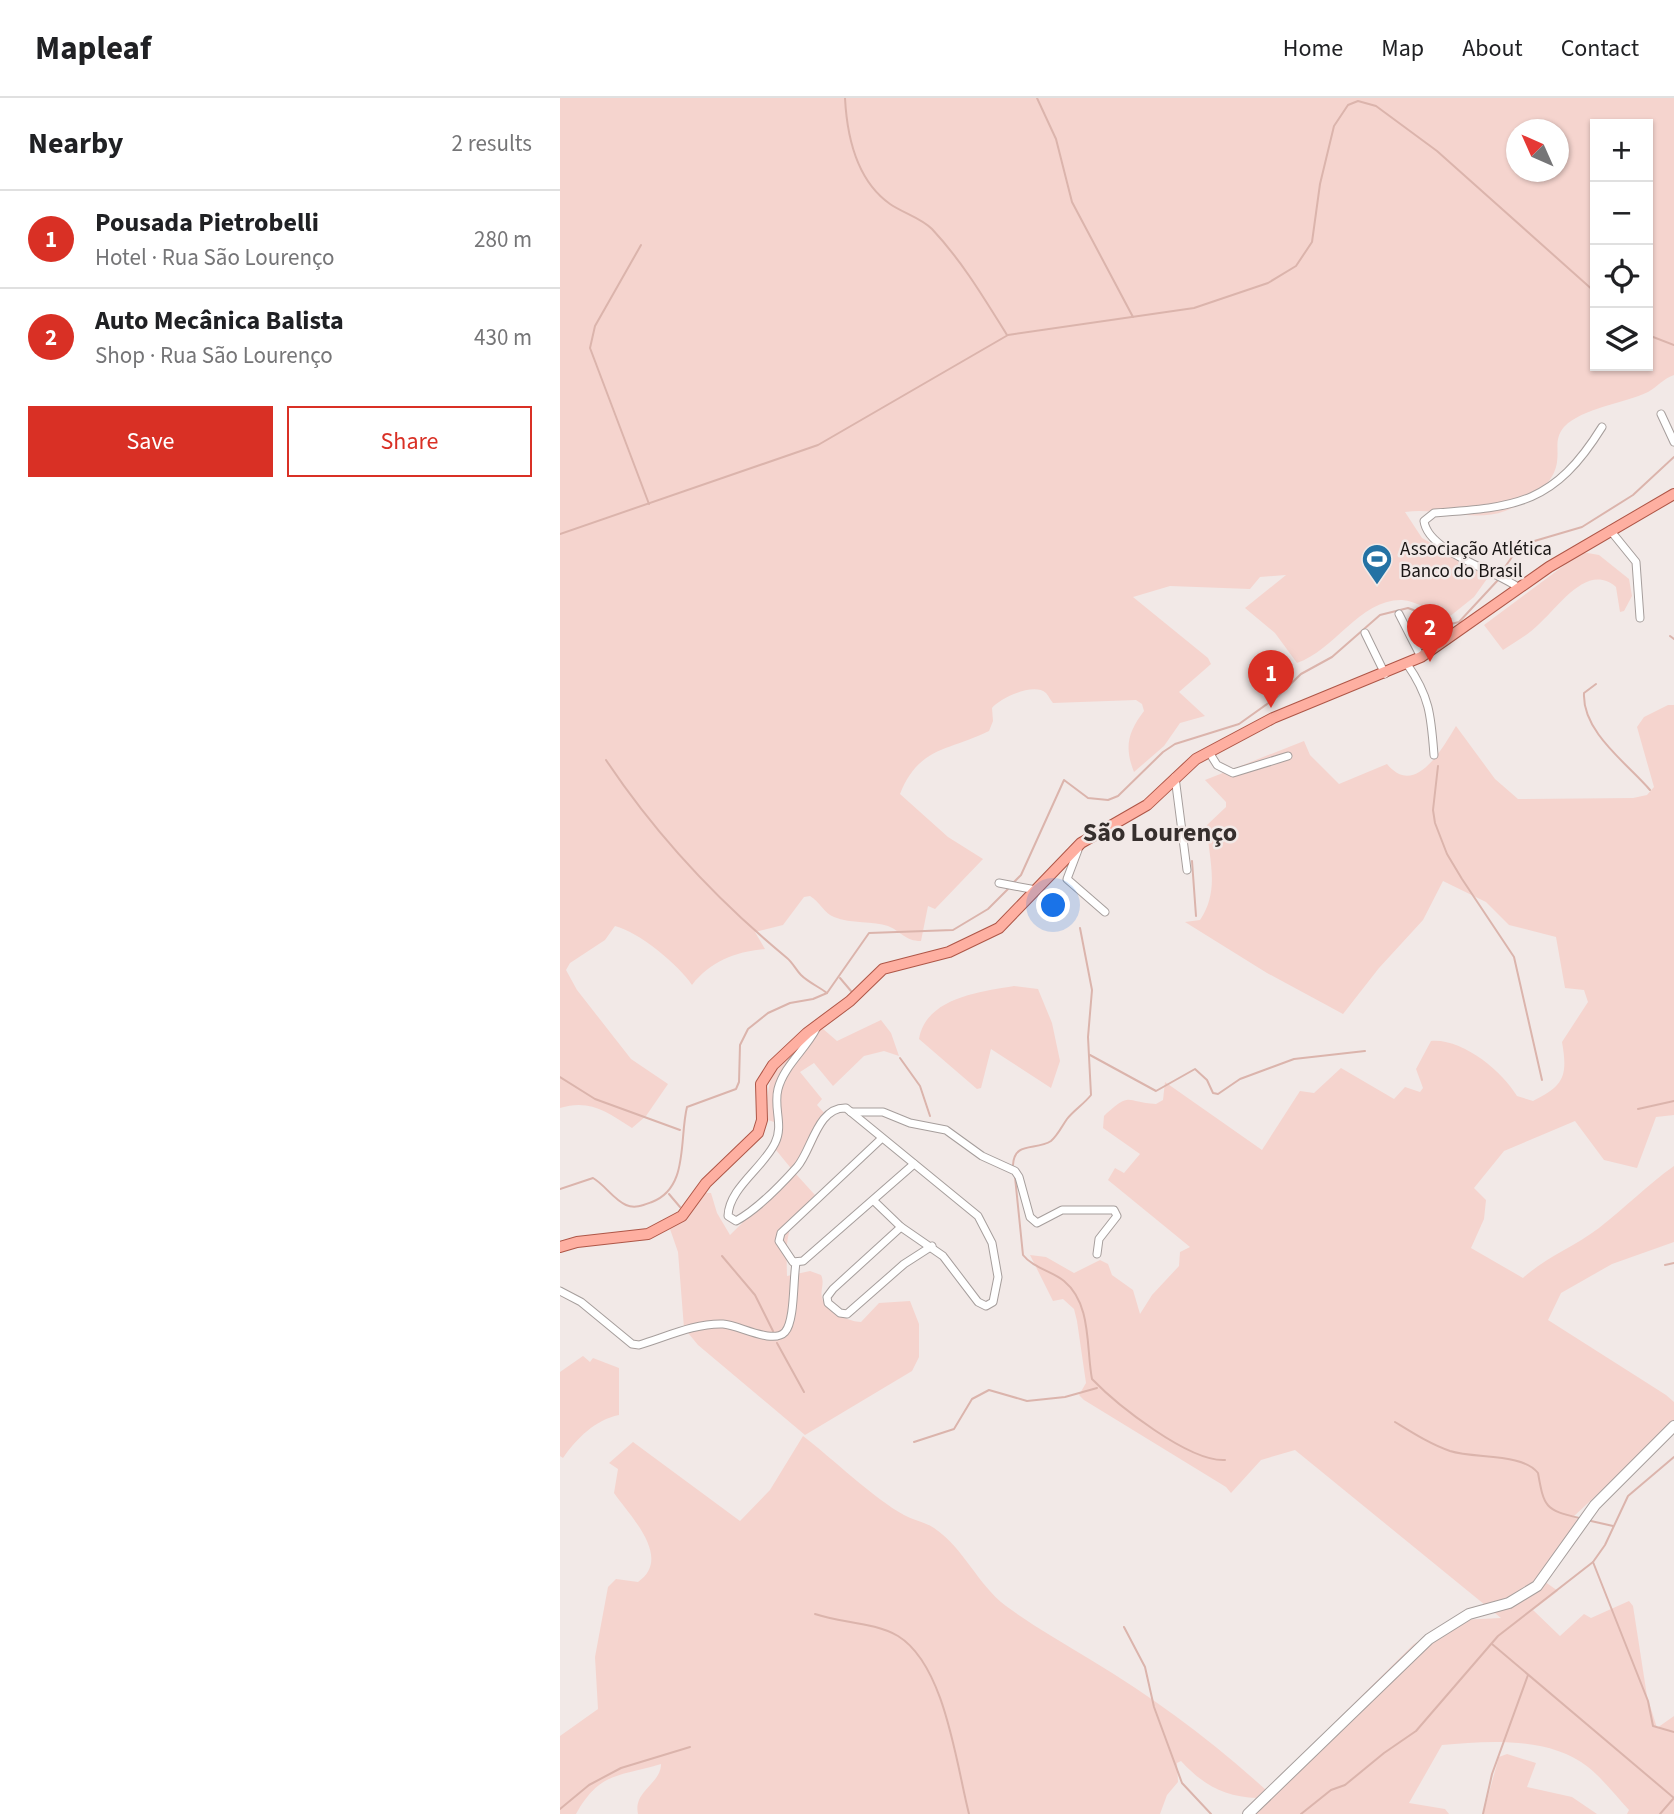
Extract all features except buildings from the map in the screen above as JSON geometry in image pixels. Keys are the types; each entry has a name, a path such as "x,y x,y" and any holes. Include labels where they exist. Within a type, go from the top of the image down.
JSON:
{"main road":[{"path":"560,1247 577,1242 648,1234 682,1216 706,1183 758,1133 762,1120 760,1093 766,1075 773,1065 850,1001 883,969 949,952 1012,918 1081,843 1140,810 1175,776 1209,752 1273,718 1421,657 1519,588 1610,530 1674,494"}],"street":[{"path":"1661,414 1674,442"},
{"path":"1519,588 1505,578 1446,550 1426,530 1423,524 1425,518 1434,513 1511,504 1540,494 1570,472 1602,427"},
{"path":"1610,530 1636,562 1640,618"},
{"path":"1399,614 1421,657"},
{"path":"1365,633 1385,674"},
{"path":"1407,664 1424,689 1430,709 1434,755"},
{"path":"1209,752 1217,765 1233,774 1288,756"},
{"path":"1175,776 1186,870"},
{"path":"1081,843 1067,879 1105,912"},
{"path":"1002,884 1036,890"},
{"path":"818,1025 783,1077 777,1091 780,1130 775,1144 740,1189 729,1209 730,1219 736,1221 743,1217 797,1168 830,1113 839,1108 851,1112 883,1112 910,1123 946,1130 982,1156 1018,1174 1030,1217 1037,1223 1062,1210 1114,1210 1117,1216 1099,1239 1097,1254"},
{"path":"851,1112 881,1139 973,1210 982,1221 992,1243 998,1277 996,1298 990,1305 975,1300 932,1247 901,1227 874,1201"},
{"path":"560,1291 581,1302 632,1344 639,1345 705,1325 743,1327 775,1337 781,1335 790,1325 796,1263 779,1241 781,1233 881,1139"},
{"path":"796,1263 803,1261 914,1164"},
{"path":"901,1227 827,1297 828,1303 840,1313 847,1314 904,1264 932,1247"},
{"path":"1248,1814 1429,1639 1469,1614 1509,1603 1537,1586 1595,1505 1674,1426"}],"shaded area":[{"path":"560,98 1674,98 1674,375 1639,396 1592,410 1572,420 1559,436 1557,462 1551,479 1522,503 1505,511 1481,516 1430,511 1405,512 1422,538 1489,576 1474,597 1449,617 1407,601 1387,602 1360,616 1324,648 1297,663 1275,633 1245,608 1286,575 1260,577 1250,589 1170,586 1133,597 1208,658 1211,664 1179,692 1205,716 1180,723 1164,746 1134,772 1129,755 1129,740 1144,711 1142,704 1136,700 1053,703 1041,690 1026,690 1009,696 992,708 993,721 989,731 926,758 908,778 900,794 948,837 983,859 935,909 928,906 921,941 907,938 888,926 834,917 810,896 804,897 783,925 755,932 765,949 724,959 707,970 692,985 658,950 625,929 615,926 605,940 570,963 566,970 577,990 631,1059 668,1084 646,1116 632,1128 598,1109 571,1106 560,1108"},
{"path":"1582,552 1599,555 1629,579 1632,596 1624,611 1620,612 1616,587 1605,581 1584,583 1564,598 1534,629 1503,650 1484,625"},
{"path":"1668,705 1674,705 1674,1115 1656,1117 1637,1168 1604,1160 1575,1121 1504,1151 1474,1188 1486,1200 1484,1219 1471,1248 1523,1278 1599,1228 1674,1166 1674,1242 1612,1264 1561,1293 1548,1320 1666,1395 1674,1402 1674,1423 1573,1517 1578,1520 1541,1579 1558,1591 1533,1610 1560,1636 1584,1614 1591,1618 1629,1601 1633,1606 1647,1696 1657,1728 1674,1716 1674,1814 1627,1814 1629,1810 1588,1767 1555,1750 1518,1743 1479,1742 1442,1745 1409,1803 1445,1809 1449,1814 1244,1814 1257,1798 1235,1795 1215,1788 1181,1761 1177,1763 1178,1782 1167,1795 1160,1814 638,1814 639,1799 657,1777 661,1764 612,1778 594,1790 576,1814 560,1814 560,1736 598,1709 595,1657 608,1587 616,1579 638,1582 648,1572 651,1561 645,1537 614,1493 618,1469 609,1463 633,1442 740,1521 770,1490 803,1436 892,1508 945,1536 1006,1606 1159,1704 1225,1754 1266,1790 1414,1644 1460,1620 1501,1618 1295,1450 1261,1460 1231,1493 1226,1487 1084,1400 1079,1395 1086,1383 1074,1309 1063,1299 1053,1301 1030,1255 1046,1257 1074,1273 1100,1260 1108,1264 1112,1275 1133,1290 1140,1314 1152,1295 1179,1266 1180,1252 1190,1247 1108,1180 1115,1168 1124,1173 1140,1154 1103,1128 1104,1116 1120,1103 1129,1100 1156,1104 1163,1100 1165,1082 1262,1150 1300,1091 1314,1093 1341,1068 1394,1099 1405,1087 1420,1092 1423,1088 1416,1069 1431,1041 1443,1041 1468,1050 1502,1076 1517,1096 1533,1101 1557,1085 1564,1072 1562,1042 1588,1002 1584,990 1565,988 1556,937 1509,925 1486,902 1443,881 1423,920 1379,968 1343,1014 1267,973 1185,922 1200,920 1210,897 1212,873 1207,825 1226,807 1226,802 1205,780 1304,741 1310,755 1339,784 1387,764 1397,773 1408,776 1427,766 1456,726 1495,779 1518,799 1633,798 1647,795 1654,787 1637,727 1644,717"},
{"path":"1014,986 1038,989 1052,1023 1060,1061 1051,1088 991,1049 981,1088 977,1089 919,1039 924,1025 932,1014 956,999"},
{"path":"881,1020 891,1033 899,1056 884,1051 864,1056 833,1086 814,1063 800,1072 822,1099 817,1105 828,1117 809,1156 795,1173 815,1195 798,1214 789,1231 787,1276 810,1271 821,1275 824,1303 838,1315 856,1322 861,1322 879,1303 910,1301 919,1324 919,1357 912,1371 805,1435 698,1345 684,1328 678,1252 670,1229 685,1219 705,1193 711,1193 717,1213 730,1235 794,1172 776,1150 783,1125 768,1120 769,1086 778,1065 822,1028 837,1041"},
{"path":"583,1356 590,1362 593,1358 619,1368 619,1415 602,1421 587,1431 563,1458 560,1456 560,1372"},
{"path":"1507,1754 1536,1763 1527,1787 1572,1797 1597,1814 1483,1814 1499,1757"}],"waterway":[{"path":"845,98 851,142 869,183 890,204 923,222 943,241 1007,335"},
{"path":"1037,98 1056,139 1072,202 1133,317"},
{"path":"560,534 818,445 1008,335 1194,308 1268,283 1296,266 1312,242 1320,184 1334,126 1348,105 1358,101 1376,106 1437,151 1590,288"},
{"path":"641,245 595,326 590,348 649,504"},
{"path":"1653,337 1674,345"},
{"path":"1500,574 1512,557 1531,542 1582,527 1633,495 1674,457"},
{"path":"1014,882 1021,875 1064,780 1088,798 1108,800 1118,796 1163,752 1175,744 1239,724 1277,697 1301,674 1332,657 1380,615 1408,608 1451,624 1459,622 1498,580"},
{"path":"1670,636 1674,639"},
{"path":"1596,684 1584,693 1590,721 1608,746 1650,790"},
{"path":"606,760 646,815 689,866 789,960 801,975 827,993"},
{"path":"1438,766 1433,810 1435,823 1447,854 1514,957 1542,1080"},
{"path":"1192,861 1196,916"},
{"path":"560,1189 593,1178 621,1202 633,1207 664,1195 677,1174 687,1107 736,1089 739,1082 740,1045 748,1029 768,1013 790,1003 813,999 827,993 869,933 953,930 988,909 1008,889"},
{"path":"1013,1165 1014,1157 1022,1149 1051,1141 1091,1095 1088,1037 1092,990 1080,928"},
{"path":"840,978 851,991"},
{"path":"1090,1055 1156,1091 1195,1069 1207,1080 1213,1093 1218,1094 1240,1079 1294,1059 1365,1051"},
{"path":"900,1058 920,1086 930,1116"},
{"path":"560,1077 595,1099 680,1130"},
{"path":"1638,1109 1674,1101"},
{"path":"1015,1177 1023,1255 1064,1281 1073,1291 1084,1314 1092,1379 1154,1430 1193,1452 1225,1460"},
{"path":"669,1194 680,1207"},
{"path":"722,1256 755,1295 773,1331"},
{"path":"1665,1265 1674,1263"},
{"path":"777,1343 804,1392"},
{"path":"914,1442 954,1429 972,1399 989,1390 1027,1401 1065,1397 1097,1388"},
{"path":"1395,1422 1450,1451 1510,1459 1531,1467 1538,1473 1542,1493 1548,1505 1559,1512 1579,1518"},
{"path":"1301,1814 1331,1790 1345,1785 1416,1731 1498,1636 1593,1562 1605,1545 1628,1496 1674,1457"},
{"path":"1591,1521 1613,1526"},
{"path":"1593,1562 1648,1701 1653,1726 1674,1732"},
{"path":"815,1614 889,1631 914,1650 938,1692 969,1814"},
{"path":"1124,1627 1145,1667 1154,1707 1182,1783 1211,1814"},
{"path":"1492,1644 1674,1798"},
{"path":"1483,1814 1492,1774 1528,1675"},
{"path":"560,1809 589,1785 621,1768 690,1747"},
{"path":"1660,1814 1673,1799"}],"place":[{"name":"Associação Atlética Banco do Brasil","path":"1377,586"},
{"name":"Auto Mecânica Balista","path":"1430,662"},
{"name":"Pousada Pietrobelli","path":"1271,708"}],"district":[{"name":"São Lourenço","path":"1160,832"}]}
